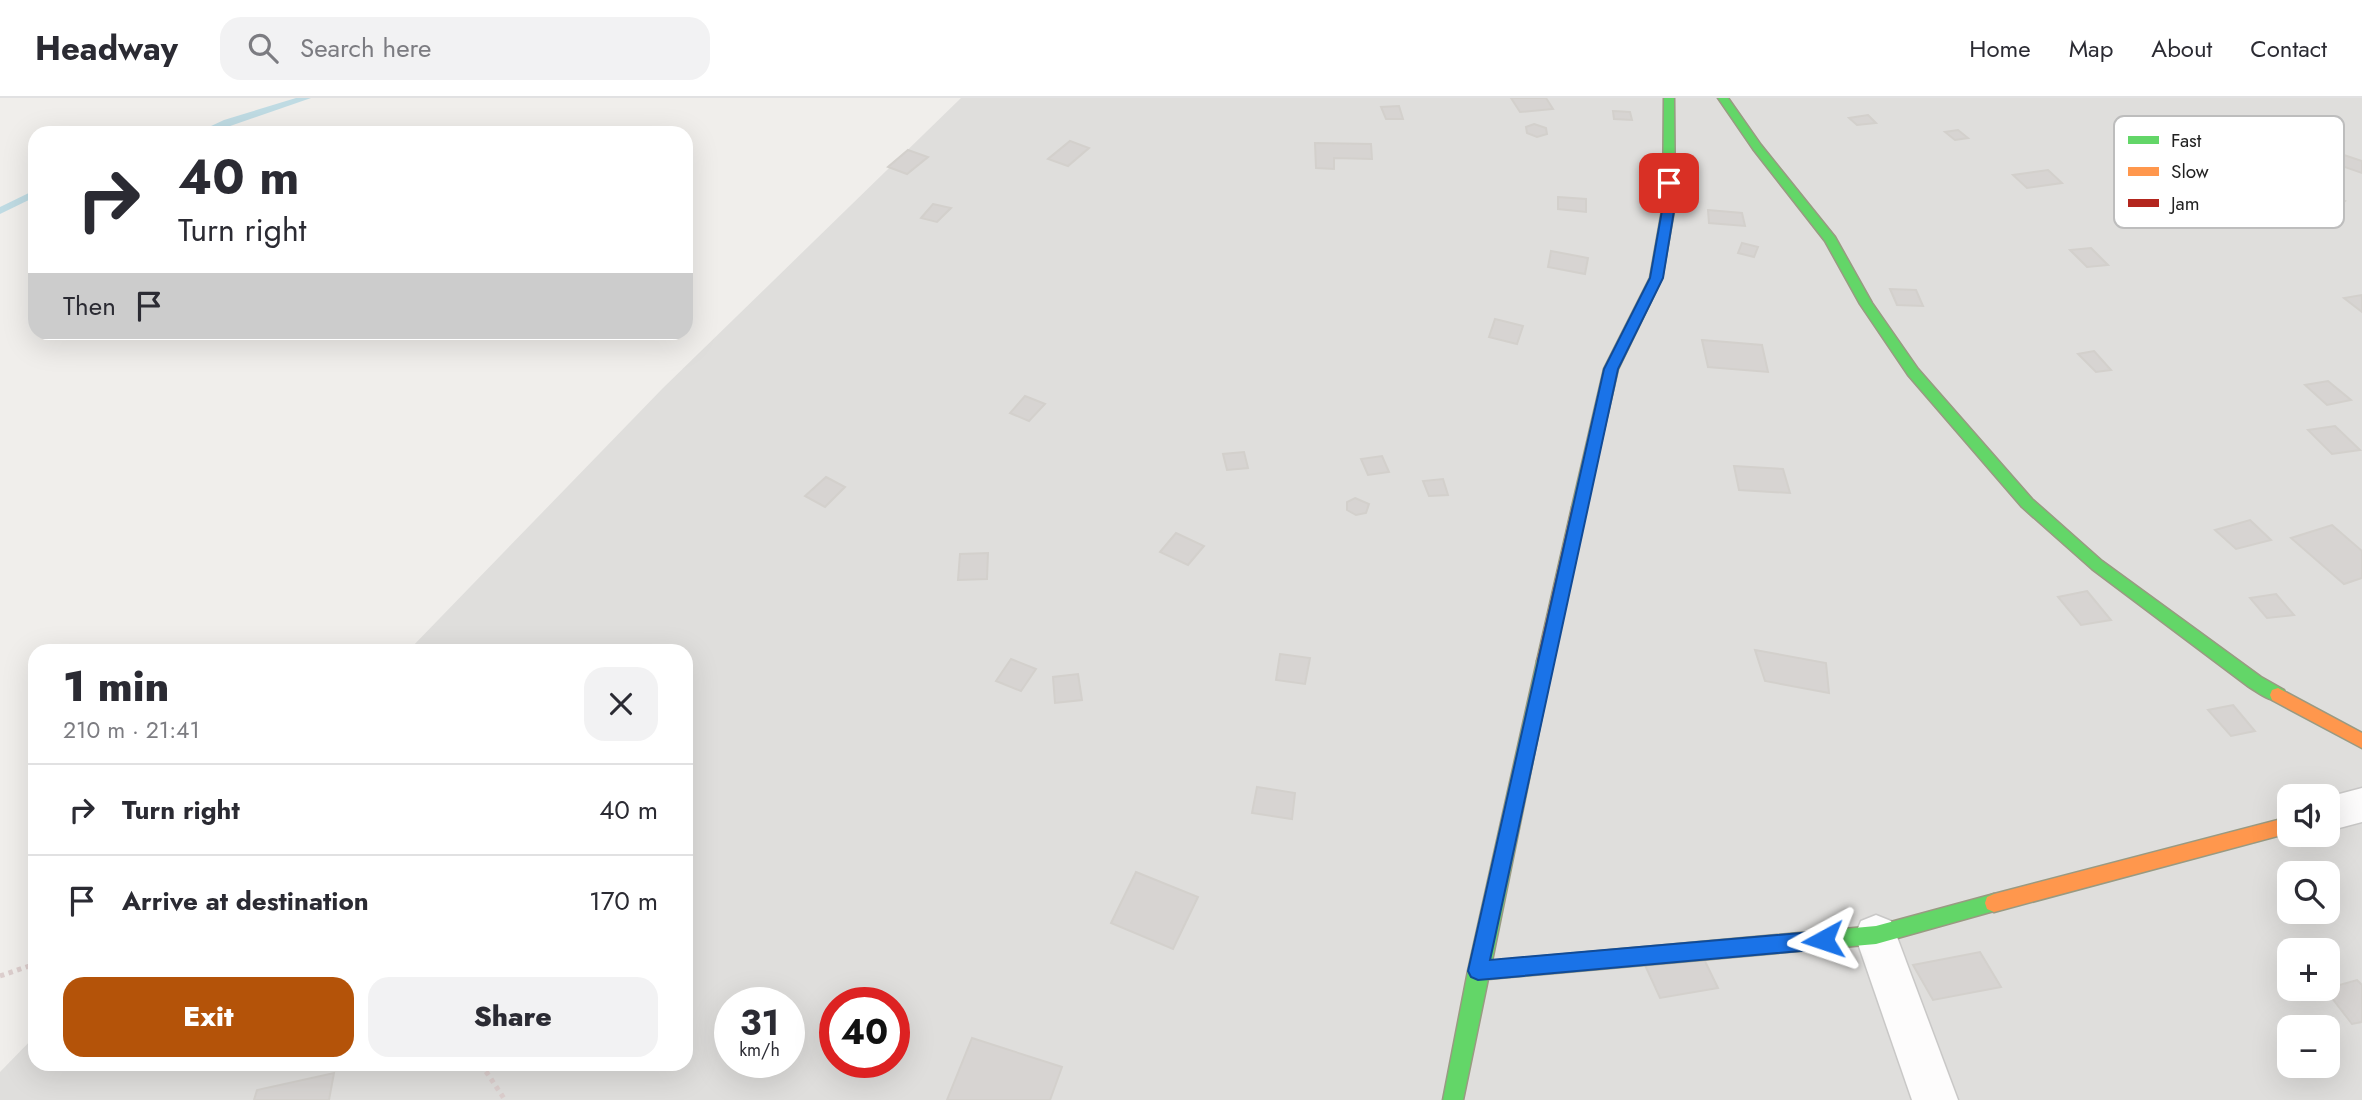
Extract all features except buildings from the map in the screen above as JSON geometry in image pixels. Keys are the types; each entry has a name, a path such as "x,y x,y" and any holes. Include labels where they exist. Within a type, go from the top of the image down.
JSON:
{"street":[{"path":"1452,1100 1611,369 1657,278 1669,205 1669,98"},
{"path":"1723,98 1757,148 1831,240 1866,304 1913,372 2027,503 2097,565 2255,682 2362,741"},
{"path":"2340,811 2362,805"},
{"path":"1478,971 1876,935 2277,828"},
{"path":"1876,935 1935,1100"}],"path":[{"path":"0,976 28,966"},
{"path":"486,1071 505,1100"}],"shaded area":[{"path":"961,98 2362,98 2362,1100 0,1100 0,1072 28,1043 28,1071 693,1071 693,644 415,644 663,388"}],"waterway":[{"path":"218,126 306,98"},
{"path":"0,211 28,197"}],"traffic: fast":[{"path":"1579,507 1611,369 1656,278 1669,205 1669,98"},
{"path":"1723,98 1757,147 1831,240 1866,304 1913,372 2027,503 2097,565 2255,682 2278,695"},
{"path":"1453,1100 1545,661"},
{"path":"1478,971 1876,935 1994,903"}],"traffic: slow":[{"path":"2278,695 2362,741"},
{"path":"1994,903 2277,828"}],"traffic: jam":[{"path":"1545,661 1579,507"}],"route":[{"path":"1669,183 1669,205 1657,278 1611,369 1478,971 1823,940"}]}
